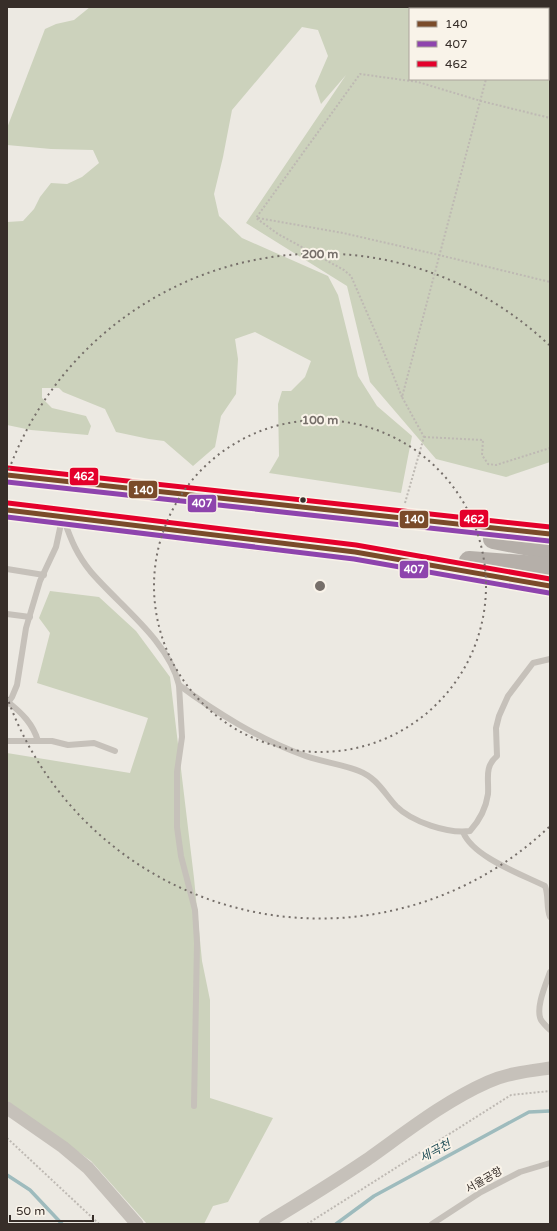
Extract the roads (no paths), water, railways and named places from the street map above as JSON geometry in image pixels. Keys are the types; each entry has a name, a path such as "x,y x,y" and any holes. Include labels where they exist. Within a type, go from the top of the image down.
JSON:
{"main road":[{"path":"7,475 550,534"},
{"path":"7,510 355,552 550,567"},
{"path":"346,512 550,550"},
{"path":"355,552 550,586"}],"street":[{"path":"265,1224 340,1178 429,1116 471,1090 489,1081 510,1074 550,1068"},
{"path":"7,1108 63,1147 88,1168 137,1224"}],"lane":[{"path":"38,741 35,730 22,713 8,703 17,685 26,628 40,581 56,547 62,517"},
{"path":"62,517 75,550 90,571 153,638 168,658 179,685 182,737 177,772 177,827 181,856 195,910 197,943 194,1106"},
{"path":"7,569 44,575"},
{"path":"7,614 30,617"},
{"path":"179,685 215,710 285,748 321,761 359,771 371,777 383,789 396,806 424,823 463,832 470,831 478,821 488,796 488,767 491,761 497,756 496,728 499,716 508,696 534,663 550,659"},
{"path":"7,741 52,741 68,745 94,743 115,751"},
{"path":"463,832 465,838 481,852 498,863 545,886 548,893 548,911 550,917"},
{"path":"550,972 542,996 540,1012 541,1020 550,1030"},
{"name":"서울공항","path":"432,1224 481,1192 520,1172 550,1163"}],"waterway":[{"name":"세곡천","path":"336,1224 374,1196 529,1112 550,1111"},
{"name":"세곡천","path":"7,1175 30,1190 62,1224"}]}
